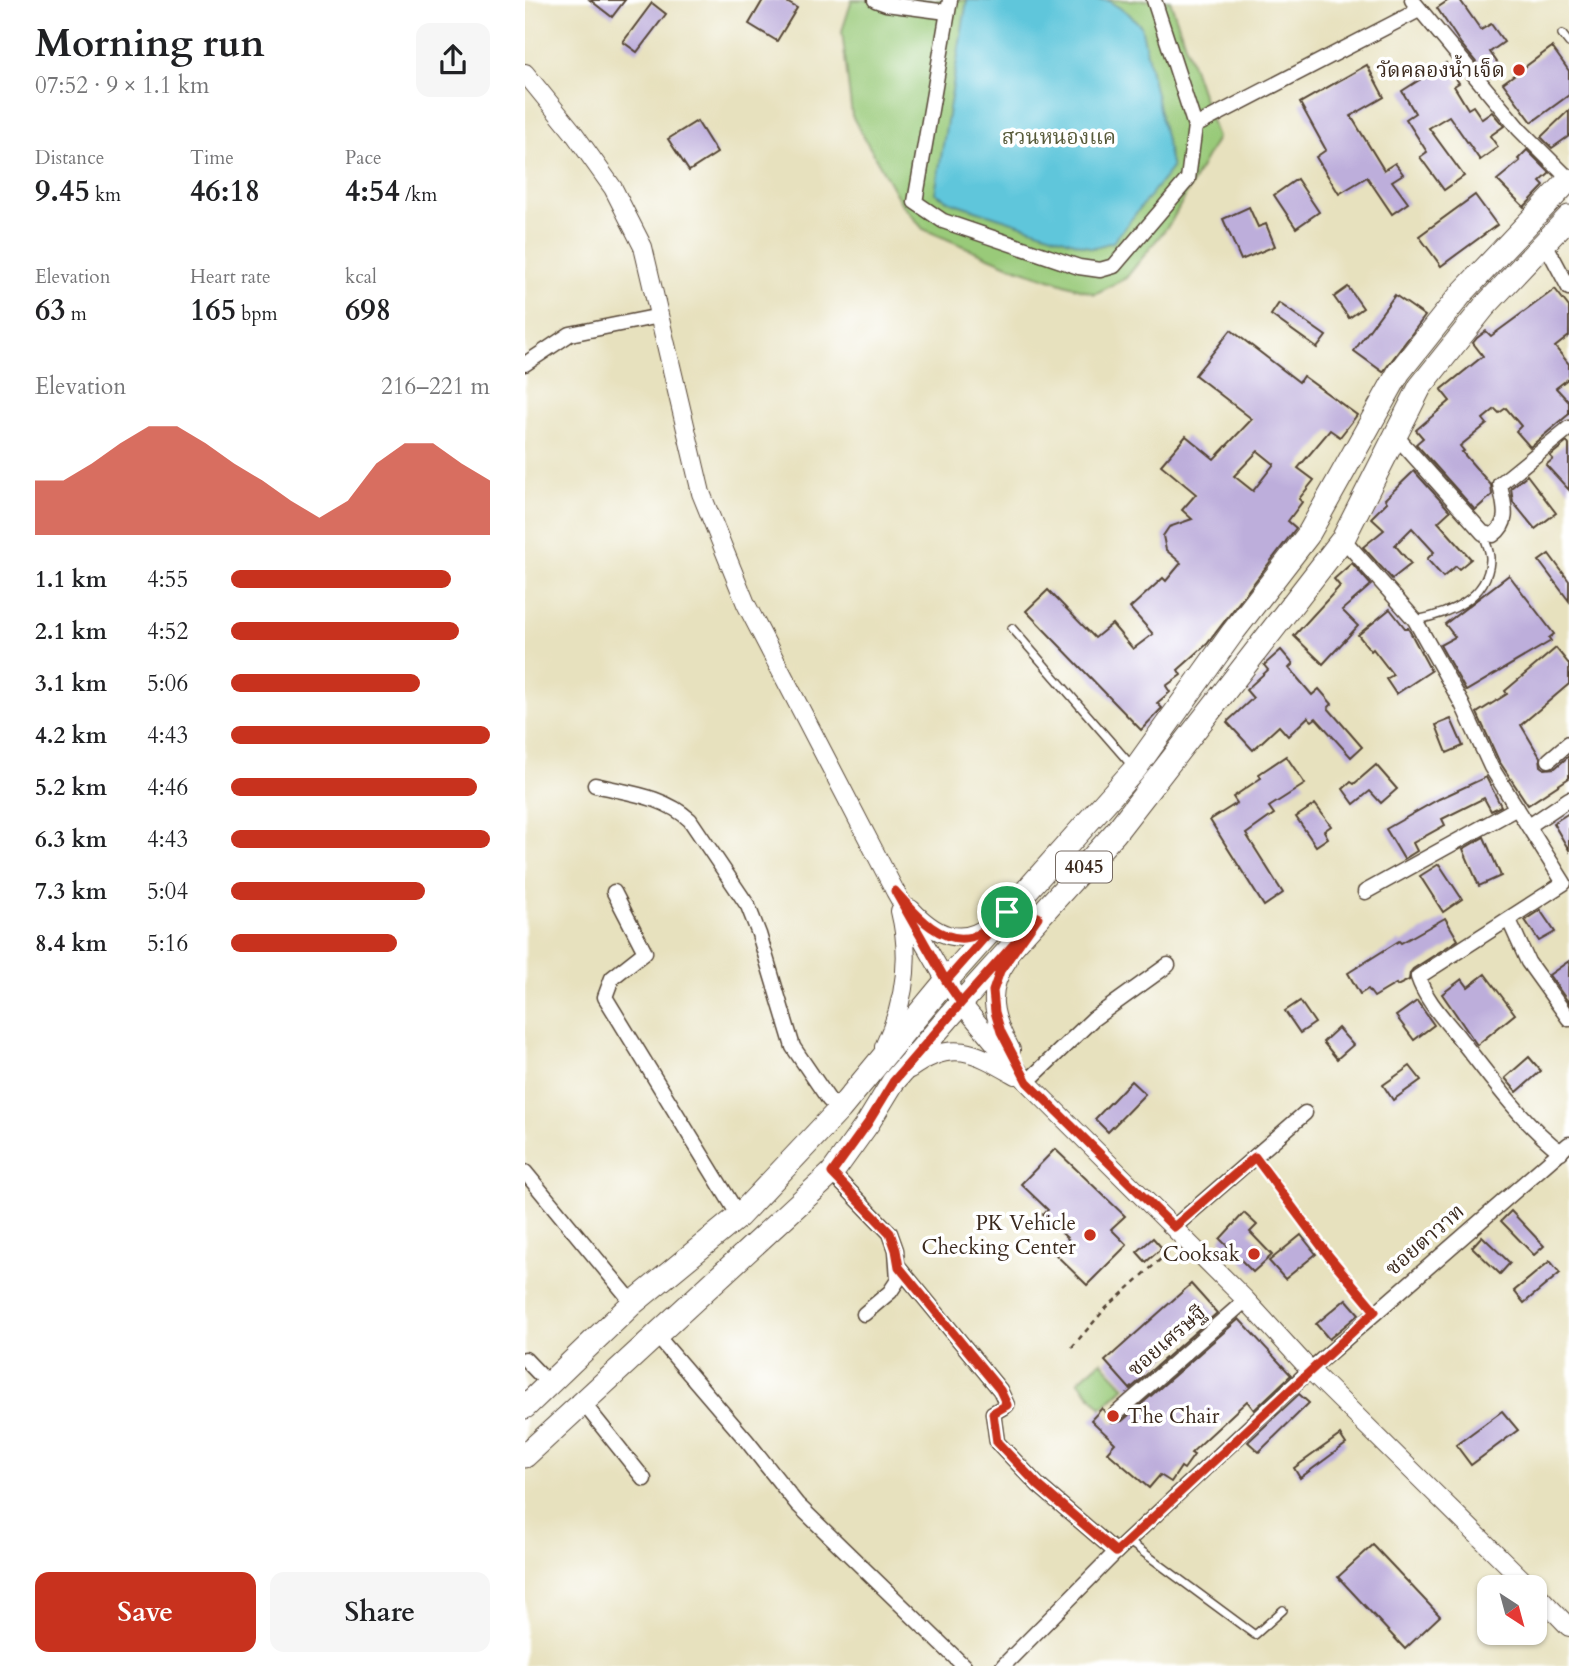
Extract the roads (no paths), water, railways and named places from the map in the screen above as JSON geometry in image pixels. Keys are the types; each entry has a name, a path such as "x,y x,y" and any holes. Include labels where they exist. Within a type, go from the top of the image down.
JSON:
{"main road":[{"name":"4045","path":"525,1407 633,1303 739,1216 840,1109 946,981 1135,769 1233,632 1308,535 1399,372 1461,294 1569,180"},
{"name":"4045","path":"525,1457 832,1173 893,1082 1115,833 1343,539 1420,387 1484,307 1569,217"}],"street":[{"path":"875,0 886,4 949,6 915,202 943,221 1079,267 1100,270 1114,266 1188,179 1195,126 1154,0"},
{"path":"1195,126 1415,5 1519,129 1569,180"},
{"path":"525,73 573,132 613,188 642,247 701,493 746,604 895,891 946,981 1027,1082 1246,1300 1310,1370 1518,1575"},
{"path":"1545,243 1569,288"},
{"path":"525,364 570,334 660,316"},
{"path":"1395,435 1483,533 1493,535 1501,529 1506,516 1500,484 1569,428"},
{"path":"1343,539 1415,620 1462,704 1491,767 1563,883 1418,977 1426,995 1489,1075 1547,1142 1565,1148"},
{"path":"1549,760 1569,743"},
{"path":"595,785 663,802 679,810 690,820 748,906 793,1047 829,1100 840,1109"},
{"path":"1529,826 1569,799"},
{"path":"1365,891 1517,808"},
{"path":"895,891 919,918 938,931 955,938 971,937 1007,912"},
{"path":"874,1067 895,1024 904,991 905,933 895,891"},
{"path":"614,892 645,952 612,978 605,997 739,1216"},
{"path":"1027,1082 1001,1032 993,991 1000,971 1038,917"},
{"path":"1509,920 1528,962 1569,1019"},
{"path":"1027,1082 1093,1019 1168,965"},
{"path":"893,1082 924,1059 957,1051 977,1053 1027,1082"},
{"path":"1179,1233 1255,1157 1305,1114"},
{"name":"ซอยตาวาท","path":"1003,1666 1116,1552 1310,1370 1565,1148"},
{"path":"525,1172 633,1303"},
{"path":"832,1173 890,1233 896,1250 898,1280 890,1292 864,1314"},
{"path":"899,1267 1000,1390 1007,1405 993,1413 997,1442 1038,1485 1116,1552"},
{"name":"ซอยเศรษฐี","path":"1116,1414 1246,1300"},
{"path":"657,1336 797,1504 964,1666"},
{"path":"525,1359 548,1383"},
{"path":"584,1404 644,1479"},
{"path":"1547,1604 1569,1626"}],"lane":[{"path":"1562,34 1569,43"},
{"path":"1415,620 1436,616 1468,601 1484,583 1491,558 1483,533"},
{"path":"1012,628 1135,769"},
{"path":"1128,1541 1255,1635 1283,1610"}],"water":[{"path":"967,0 1107,0 1128,13 1141,26 1172,168 1113,242 1092,248 951,202 935,193"}],"place":[{"name":"วัดคลองน้ำเจ็ด","path":"1519,70"},
{"name":"PK Vehicle Checking Center","path":"1090,1235"},
{"name":"Cooksak","path":"1254,1254"},
{"name":"The Chair","path":"1113,1416"}],"park label":[{"name":"สวนหนองแค","path":"1059,137"}]}
